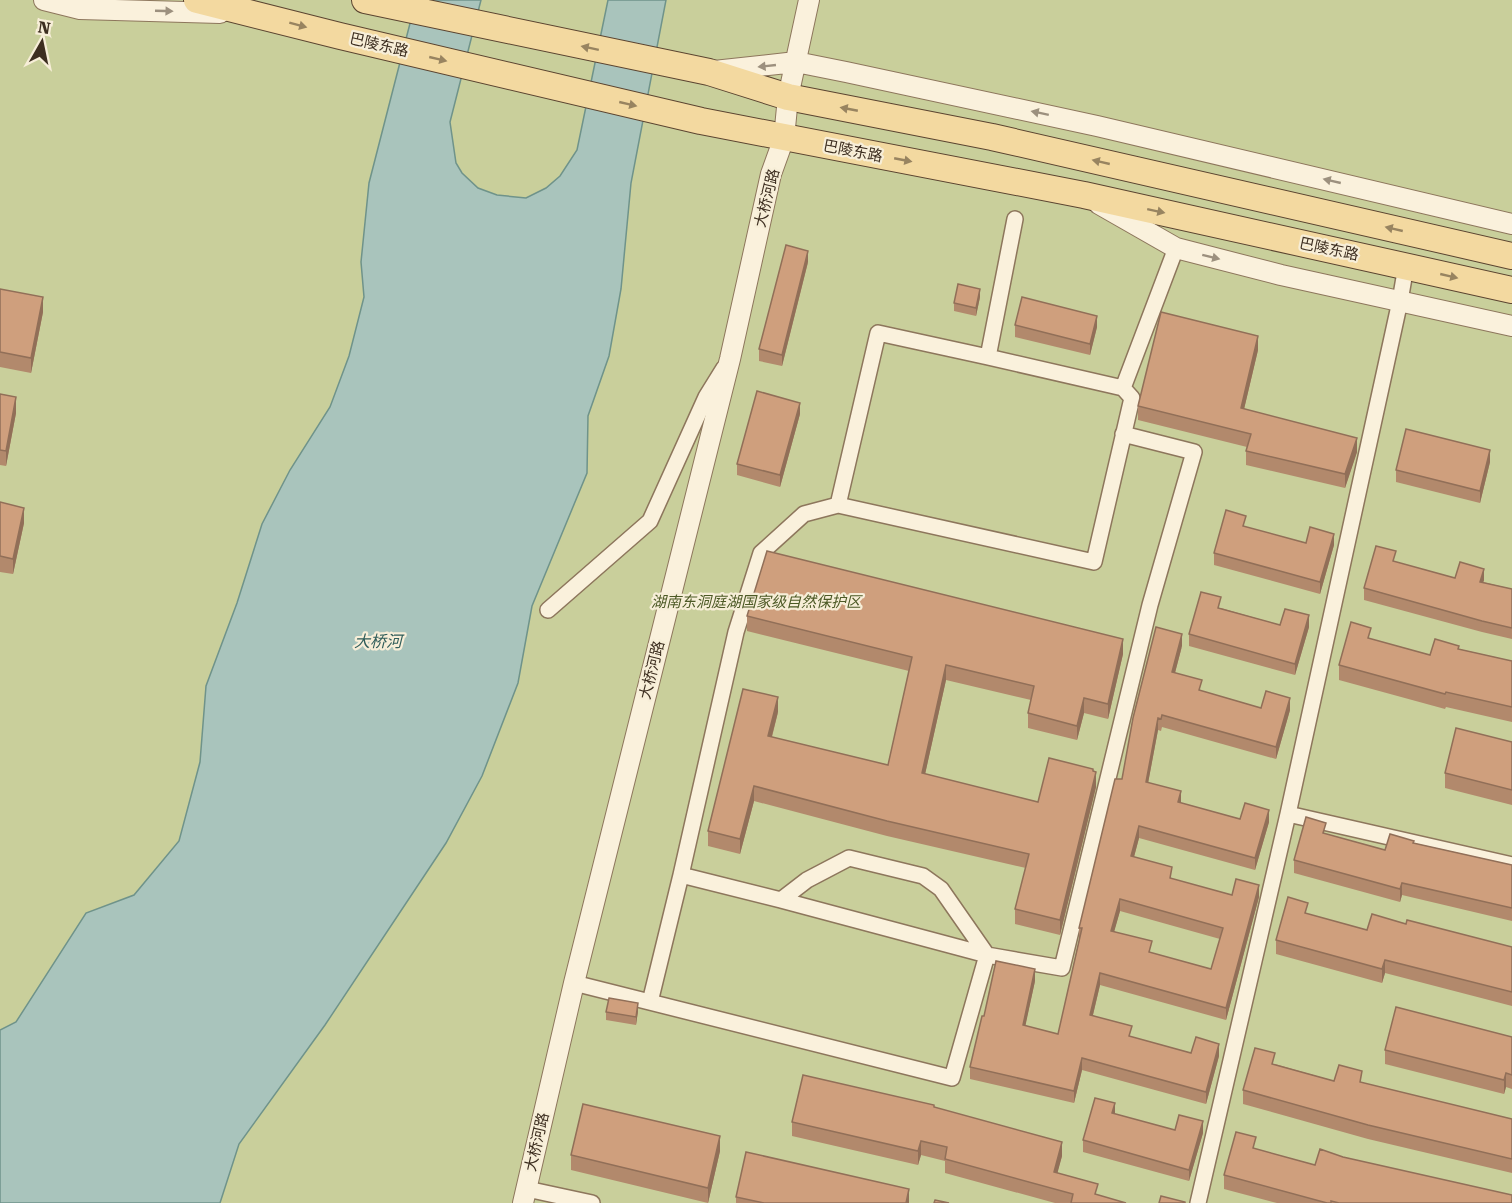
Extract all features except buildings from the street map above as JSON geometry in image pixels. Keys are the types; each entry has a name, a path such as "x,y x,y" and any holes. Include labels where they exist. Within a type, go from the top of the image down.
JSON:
{"main road":[{"name":"巴陵东路","path":"197,0 701,121 1084,195 1512,290"},
{"path":"365,0 709,72 788,97 992,137 1512,256"}],"street":[{"path":"44,0 80,9 256,14"},
{"name":"大桥河路","path":"525,1196 573,983 730,359 771,174 783,138 788,97 809,0"},
{"path":"709,72 796,62 1097,126 1512,224"},
{"path":"1084,195 1176,248 1281,275 1512,326"},
{"path":"988,357 1015,219"},
{"path":"1123,388 1176,248"},
{"path":"1198,1203 1288,813 1406,266"},
{"path":"650,1002 736,632 761,553 804,514 838,505 1094,562 1132,398 1123,388 878,333 838,505"},
{"path":"548,610 650,521 706,396 730,359"},
{"path":"681,875 987,955 1062,968 1150,605 1194,452 1123,434"},
{"path":"1288,813 1512,865"},
{"path":"781,900 807,880 849,858 923,876 941,889 987,955"},
{"path":"573,983 952,1078 987,955"},
{"path":"525,1196 592,1203"}],"green space":[{"name":"湖南东洞庭湖国家级自然保护区","path":"0,0 1512,0 1512,1203 0,1203"}],"water":[{"name":"大桥河","path":"416,0 481,0 450,122 456,163 462,173 478,188 497,195 526,198 546,188 560,176 577,150 608,0 666,0 631,183 621,289 609,356 588,416 587,473 532,606 518,683 482,776 446,843 325,1025 239,1144 220,1203 0,1203 0,1030 16,1022 86,913 134,895 179,841 200,762 206,686 237,603 262,524 290,470 330,407 349,356 364,297 361,262 369,183"}]}
